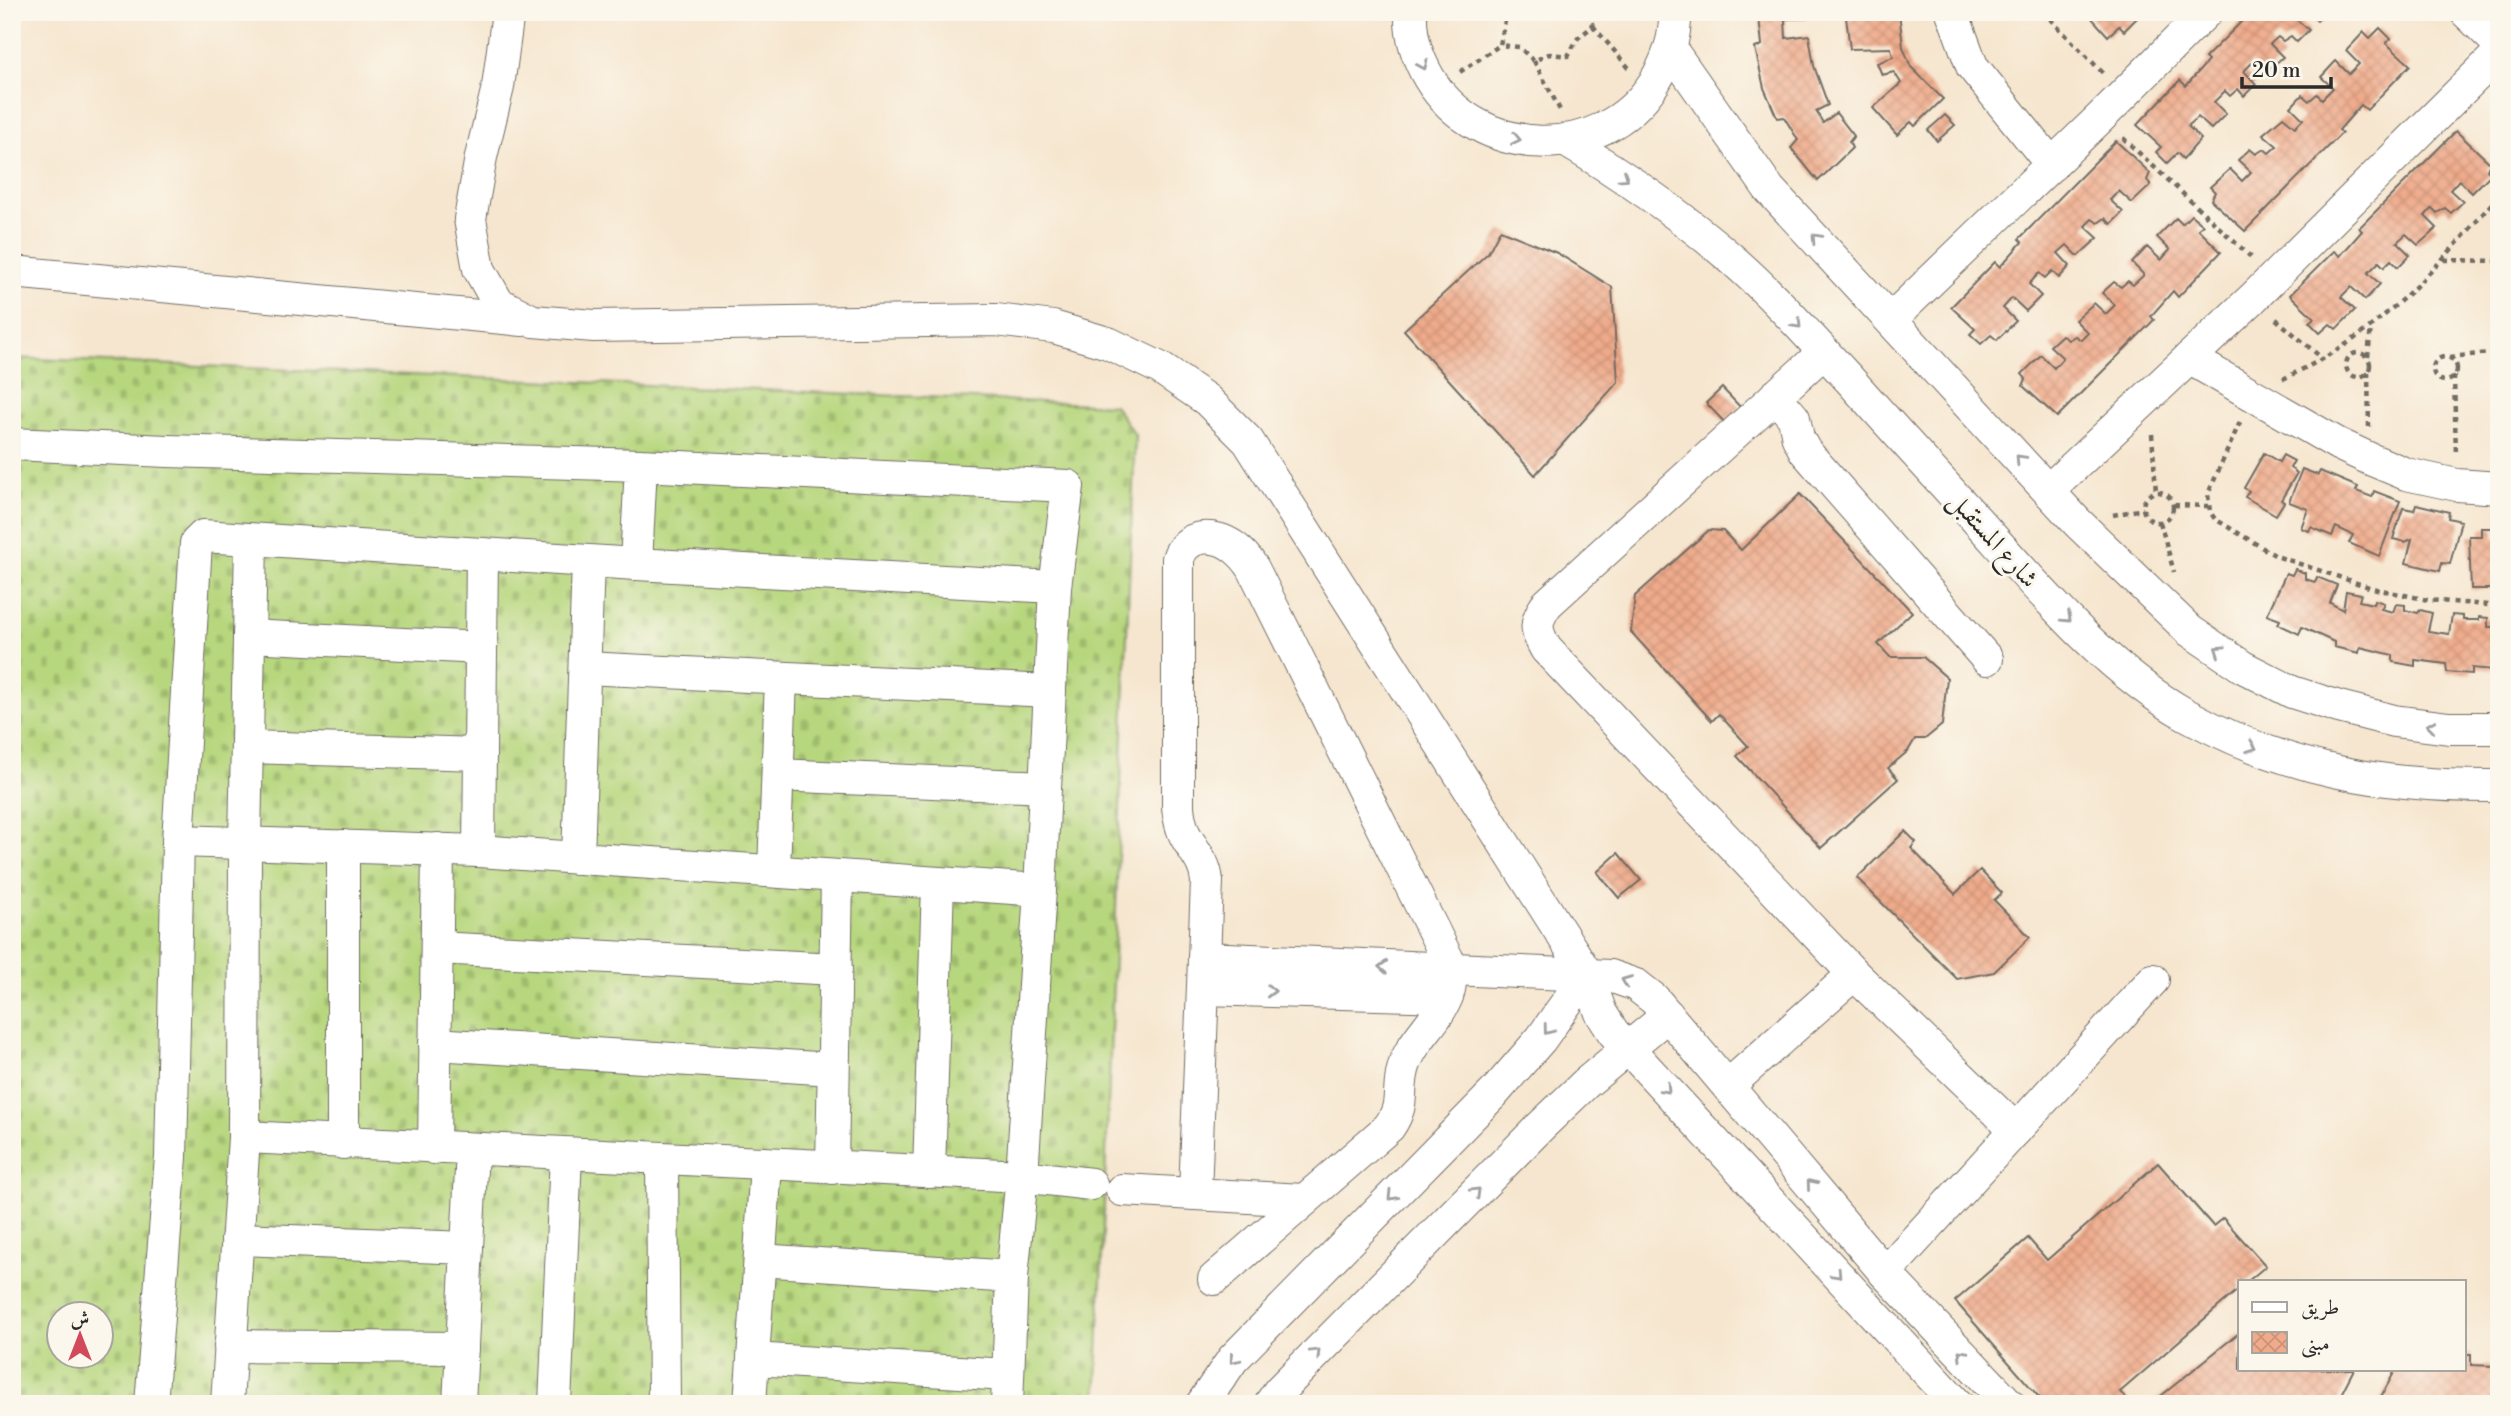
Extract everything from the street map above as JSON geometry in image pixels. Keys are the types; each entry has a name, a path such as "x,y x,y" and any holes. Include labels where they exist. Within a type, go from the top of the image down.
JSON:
{"street":[{"path":"508,12 498,87 481,157 470,219 479,269 498,303 533,321"},
{"path":"1411,12 1414,42 1422,66 1435,88 1455,110 1480,127 1507,138 1537,143 1571,140 1604,128 1629,112 1649,90 1662,70 1670,48 1675,12"},
{"path":"1952,12 1972,66 2052,165"},
{"path":"1891,319 2124,95 2206,12"},
{"path":"2466,12 2499,44"},
{"path":"1670,48 1769,189 2077,522 2190,631 2243,667 2292,692 2339,707 2394,721 2449,728 2499,728"},
{"path":"2049,490 2263,288 2499,53"},
{"name":"شارع المستقبل","path":"1571,140 1639,187 1734,262 1824,352 2059,611 2138,682 2184,714 2238,741 2293,762 2360,778 2440,786 2499,786"},
{"path":"12,272 594,326 996,320 1053,327 1108,343 1160,368 1207,400 1248,441 1587,974 1601,1013 1614,1032 1957,1404"},
{"path":"1824,352 1548,604 1538,617 1537,633 1546,649 1854,974 2016,1130"},
{"path":"2189,358 2338,444 2370,459 2406,474 2457,485 2499,488"},
{"path":"1775,396 1794,418 1798,438 1805,451 1987,659"},
{"path":"12,444 181,452 641,465 1068,486 1055,587 1040,890 1012,1277 1007,1389 753,1359"},
{"path":"636,564 641,465"},
{"path":"151,1404 171,1157 178,841 196,543 203,536 1055,587"},
{"path":"1195,1194 1205,868 1184,833 1178,807 1178,559 1180,550 1195,538 1219,539 1233,546 1245,556 1253,568 1447,958 1449,983 1409,1055 1403,1070 1401,1102 1393,1121 1214,1279"},
{"path":"226,1404 244,1137 245,842 251,540"},
{"path":"479,851 482,554"},
{"path":"578,858 588,561"},
{"path":"249,636 481,648"},
{"path":"584,668 1050,691"},
{"path":"774,871 781,678"},
{"path":"247,747 480,754"},
{"path":"778,775 1045,788"},
{"path":"178,841 479,851 1040,890"},
{"path":"343,846 343,1143"},
{"path":"433,1148 438,849"},
{"path":"832,1168 837,876"},
{"path":"929,1172 938,883"},
{"path":"437,948 836,969"},
{"path":"1203,973 1449,983 1587,974 1610,976 1636,985 1654,999 1729,1085 1885,1273 2009,1404"},
{"path":"1202,1404 1233,1359 1494,1093 1541,1039 1587,974"},
{"path":"1729,1085 1854,974"},
{"path":"1885,1273 2153,980"},
{"path":"1270,1404 1279,1391 1539,1128 1586,1083 1668,1015"},
{"path":"435,1044 834,1069"},
{"path":"244,1137 1021,1177 1091,1184"},
{"path":"459,1404 472,1150"},
{"path":"555,1404 566,1155"},
{"path":"662,1159 664,1404"},
{"path":"750,1404 766,1164"},
{"path":"1122,1190 1304,1200"},
{"path":"237,1239 467,1248"},
{"path":"760,1260 1012,1277"},
{"path":"230,1346 462,1348"}],"path":[{"path":"1498,12 1505,21 1500,45"},
{"path":"1588,12 1593,26 1649,90"},
{"path":"2043,12 2124,95"},
{"path":"1535,61 1549,54 1568,56 1578,38 1593,26"},
{"path":"1435,88 1500,45 1519,47 1535,61 1571,140"},
{"path":"2101,117 2263,288 2323,359"},
{"path":"2443,260 2499,261"},
{"path":"2370,459 2368,372 2371,365 2368,358 2371,327"},
{"path":"2454,376 2448,381 2435,376 2435,362 2441,357 2499,352"},
{"path":"2368,358 2355,354 2348,358 2346,365 2355,377 2368,372"},
{"path":"2449,357 2455,362 2457,369 2454,376 2457,485"},
{"path":"2149,395 2156,492"},
{"path":"2156,492 2170,497 2174,505 2168,519 2161,522 2146,516 2143,509 2144,501 2156,492"},
{"path":"2174,505 2208,506"}],"green space":[{"path":"12,358 1114,405 1135,435 1096,1404 12,1404"}],"building":[{"path":"1751,12 1808,12 1808,18 1785,19 1786,38 1809,35 1814,66 1828,105 1816,111 1823,123 1836,113 1854,136 1849,142 1852,148 1818,181 1791,148 1798,140 1784,117 1777,118 1764,88 1755,48 1762,45 1759,17 1751,17"},
{"path":"1858,12 1899,12 1903,47 1911,67 1943,99 1915,126 1911,122 1897,135 1873,108 1901,83 1894,72 1882,75 1877,63 1893,57 1891,48 1850,49 1846,17 1858,16"},
{"path":"2094,12 2143,12 2124,31 2119,26 2108,36 2090,16"},
{"path":"2251,12 2302,12 2296,19 2309,30 2297,42 2291,36 2283,41 2278,37 2270,44 2283,57 2264,74 2252,63 2244,71 2256,84 2244,96 2238,89 2230,96 2225,91 2214,102 2226,114 2211,129 2198,117 2188,126 2201,139 2183,159 2177,153 2167,163 2156,152 2161,147 2137,125 2180,80 2186,86 2208,61 2205,58"},
{"path":"2307,12 2327,12 2317,21"},
{"path":"2380,28 2391,39 2386,43 2410,65 2367,110 2361,105 2339,130 2342,133 2245,231 2211,200 2215,192 2210,187 2230,169 2242,181 2251,172 2238,160 2250,149 2256,154 2264,149 2269,153 2277,146 2263,134 2283,117 2295,127 2303,119 2291,107 2302,95 2309,101 2317,94 2322,99 2333,88 2321,77 2336,61 2349,74 2359,64 2346,51 2364,32 2370,38"},
{"path":"1945,115 1955,125 1937,141 1928,130"},
{"path":"2456,131 2490,163 2487,170 2491,174 2472,193 2459,180 2450,190 2463,202 2451,213 2445,208 2437,213 2432,208 2425,216 2437,228 2418,245 2406,234 2397,242 2410,255 2398,267 2391,260 2384,267 2379,262 2368,273 2380,284 2365,300 2351,287 2341,297 2355,310 2336,329 2330,324 2320,333 2309,322 2314,318 2290,295 2334,251 2340,256 2362,231 2359,228"},
{"path":"2116,141 2150,173 2147,180 2151,185 2132,203 2119,191 2110,200 2123,212 2111,224 2105,218 2098,223 2092,219 2085,226 2098,238 2078,256 2067,245 2058,253 2070,266 2059,278 2052,271 2045,278 2039,273 2029,284 2041,296 2026,311 2012,298 2003,308 2016,321 1997,340 1991,335 1981,344 1970,334 1975,329 1951,307 1995,262 2000,267 2022,242 2019,239"},
{"path":"2191,215 2203,225 2198,229 2221,252 2178,297 2173,291 2151,316 2154,320 2057,417 2023,386 2026,379 2022,374 2041,355 2054,368 2063,358 2050,346 2062,335 2068,340 2075,336 2081,340 2088,333 2075,320 2094,303 2106,314 2115,305 2102,293 2114,282 2121,287 2128,281 2133,285 2144,275 2132,263 2147,247 2161,260 2170,250 2157,237 2176,218 2182,224"},
{"path":"1500,230 1557,253 1612,287 1618,382 1535,475 1404,330 1488,253"},
{"path":"1722,388 1745,412 1729,427 1706,403"},
{"path":"2264,453 2279,462 2283,455 2294,461 2290,468 2297,473 2281,500 2284,502 2276,515 2245,497 2249,491 2244,488"},
{"path":"2302,469 2318,475 2320,471 2358,487 2356,491 2372,497 2374,491 2400,501 2379,556 2349,543 2353,535 2336,527 2332,536 2311,527 2309,531 2301,528 2308,509 2289,502"},
{"path":"1800,494 1912,612 1878,644 1890,657 1923,657 1947,678 1942,725 1925,739 1915,739 1908,751 1888,768 1898,779 1821,848 1737,756 1748,746 1719,714 1712,721 1631,632 1635,596 1709,530 1723,531 1741,550"},
{"path":"2416,504 2449,512 2448,518 2461,521 2450,564 2442,563 2440,571 2406,563 2412,539 2405,542 2393,539 2403,508 2414,510"},
{"path":"2481,528 2494,528 2494,538 2499,538 2499,589 2471,589 2469,536 2481,536"},
{"path":"2295,569 2305,573 2305,579 2315,582 2317,577 2337,585 2330,603 2343,610 2346,591 2361,594 2359,601 2373,604 2375,600 2384,603 2381,609 2393,612 2396,604 2405,605 2405,610 2432,613 2428,631 2449,634 2452,615 2463,616 2463,620 2488,618 2488,627 2495,627 2494,670 2472,668 2472,674 2447,672 2446,664 2415,660 2415,666 2393,662 2393,655 2360,647 2359,653 2334,647 2334,642 2302,627 2299,634 2278,624 2280,620 2267,615 2286,573 2292,575"},
{"path":"1905,831 1916,842 1911,848 1955,894 1980,870 2002,893 1994,900 2030,937 1994,972 1957,979 1857,878"},
{"path":"1618,853 1641,880 1619,898 1597,872"},
{"path":"2158,1163 2213,1226 2223,1218 2266,1266 2249,1280 2238,1280 2238,1290 2120,1392 2130,1402 2128,1404 2045,1404 1955,1301 2028,1238 2047,1260"},
{"path":"2238,1334 2238,1370 2353,1370 2336,1404 2151,1404"},
{"path":"2466,1354 2471,1354 2471,1365 2494,1366 2494,1404 2377,1404 2395,1370 2466,1370"}]}
